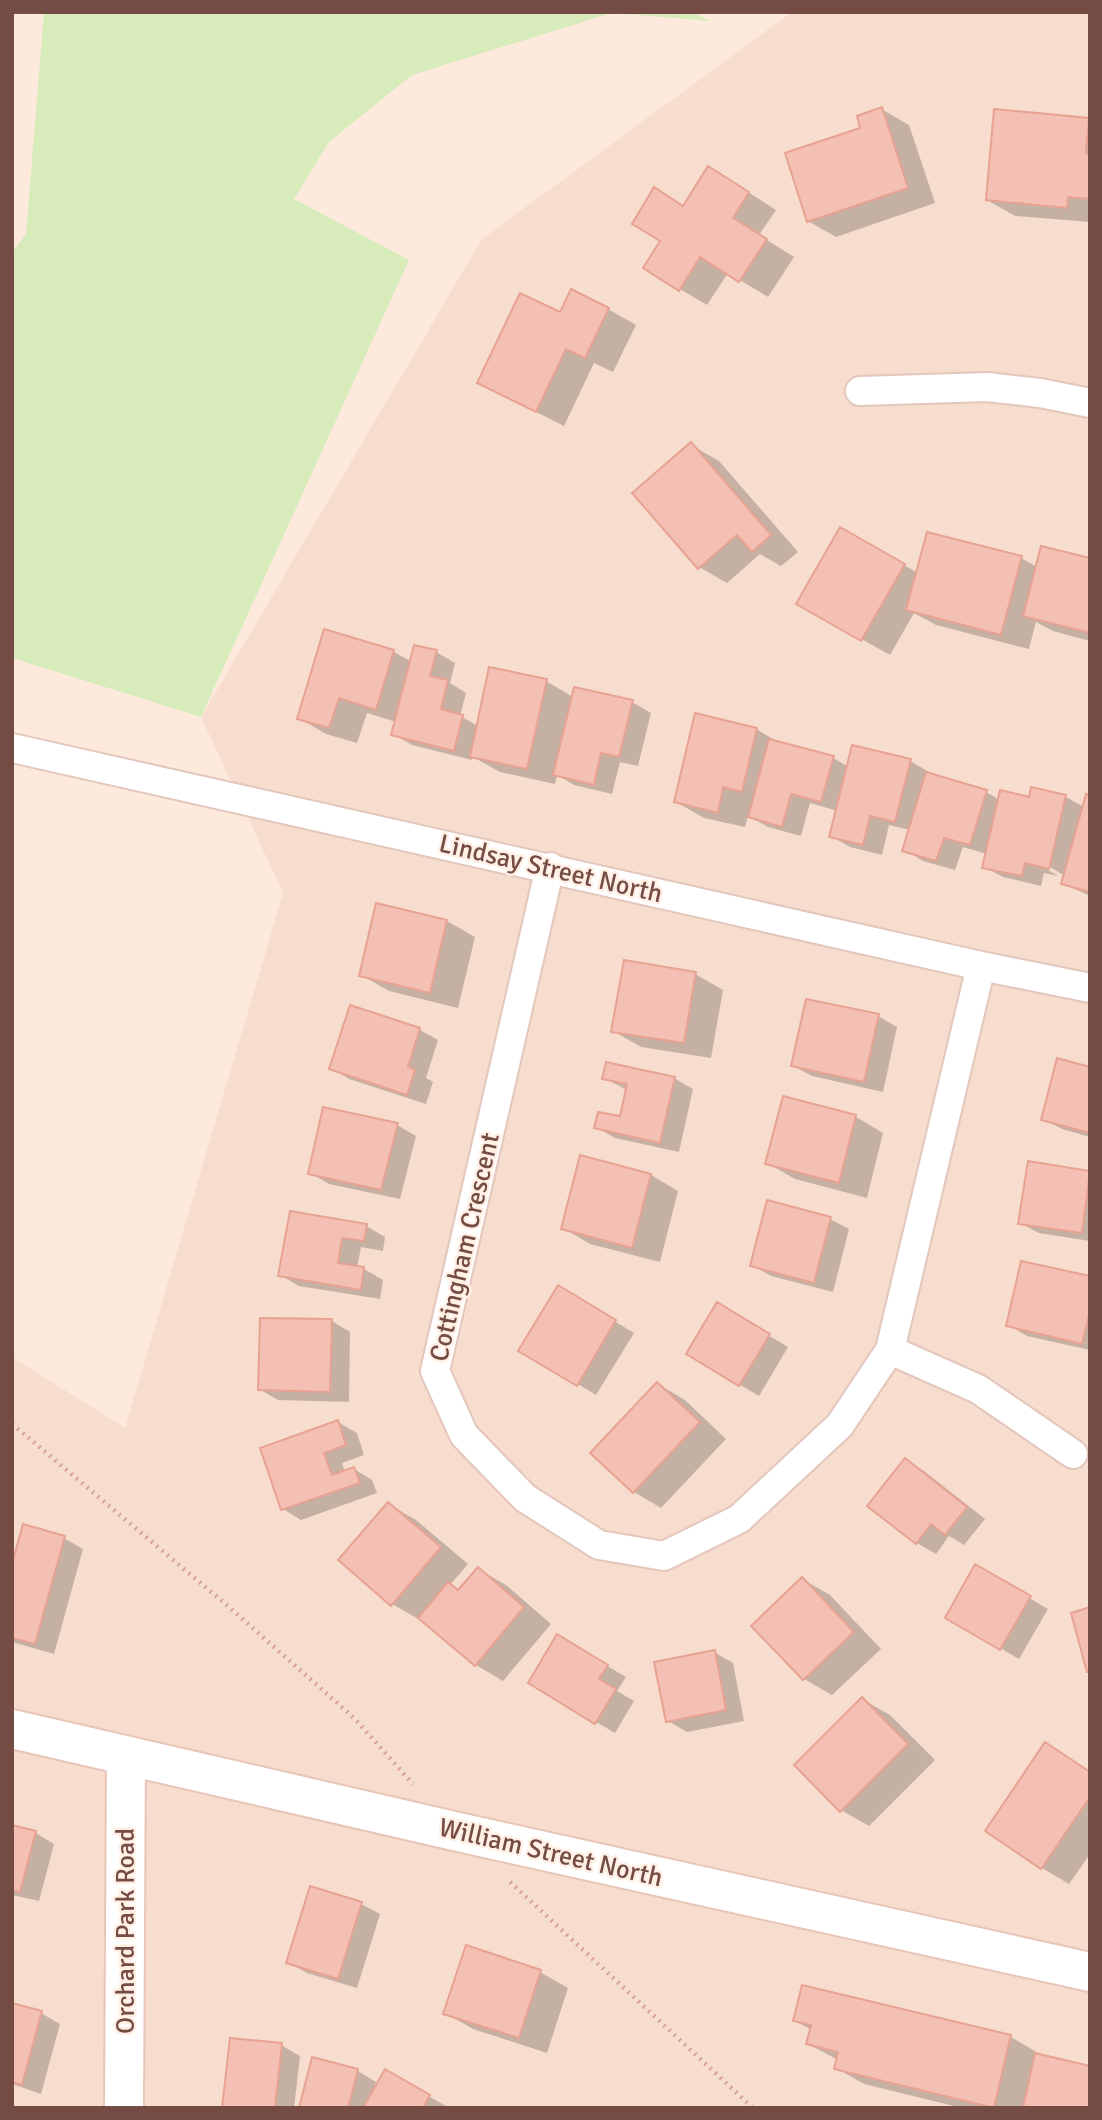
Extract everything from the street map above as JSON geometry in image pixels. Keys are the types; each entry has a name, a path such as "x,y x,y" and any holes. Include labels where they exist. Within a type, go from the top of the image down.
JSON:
{"street":[{"path":"860,391 987,387 1040,393 1090,403"},
{"name":"Lindsay Street North","path":"12,748 981,966 1090,988"},
{"name":"Cottingham Crescent","path":"550,867 435,1371 464,1434 525,1498 599,1545 664,1556 739,1519 840,1425 890,1350 981,966"},
{"path":"890,1350 978,1389 1073,1454"},
{"name":"William Street North","path":"12,1730 1090,1972"},
{"name":"Orchard Park Road","path":"124,2108 126,1755"}],"path":[{"path":"12,1424 229,1607 354,1718 454,1831"},
{"path":"501,1875 753,2108"}],"shaded area":[{"path":"792,12 1090,12 1090,2108 12,2108 12,1357 125,1428 283,893 201,717 482,239"}],"green space":[{"path":"44,12 692,12 711,21 612,13 412,75 329,142 294,199 409,260 201,717 12,658 12,253 26,234"}],"building":[{"path":"882,107 908,188 807,222 785,153 860,128 857,116"},
{"path":"994,109 1089,118 1086,153 1090,154 1090,199 1068,197 1067,208 986,200"},
{"path":"708,166 749,192 733,218 767,239 739,282 700,257 679,291 643,268 660,241 632,224 654,187 683,206"},
{"path":"571,289 609,308 585,358 566,349 536,412 477,383 520,293 560,312"},
{"path":"691,442 771,535 752,552 737,535 698,569 632,493"},
{"path":"840,527 905,564 861,641 796,604"},
{"path":"927,532 1022,556 1001,635 906,610"},
{"path":"1041,546 1090,558 1090,633 1023,616"},
{"path":"324,629 394,650 376,710 339,698 329,728 297,719"},
{"path":"414,645 437,650 430,676 448,680 441,709 463,715 454,751 391,735"},
{"path":"489,667 547,679 527,769 470,757"},
{"path":"574,687 633,700 619,757 601,753 594,785 553,775"},
{"path":"695,713 757,728 742,792 723,787 718,813 674,802"},
{"path":"769,739 834,756 821,802 791,794 782,827 748,817"},
{"path":"852,745 911,759 895,822 870,816 863,845 829,837"},
{"path":"926,772 987,790 970,845 944,838 936,861 902,851"},
{"path":"1031,787 1066,795 1049,869 1025,863 1022,876 982,868 1000,790 1029,797"},
{"path":"1086,794 1090,795 1090,892 1061,884"},
{"path":"376,903 447,920 430,993 359,976"},
{"path":"624,960 696,972 684,1043 611,1032"},
{"path":"806,999 879,1014 864,1082 791,1066"},
{"path":"350,1005 420,1028 408,1067 415,1070 407,1095 329,1069"},
{"path":"1057,1058 1090,1067 1090,1133 1041,1120"},
{"path":"606,1062 675,1077 660,1143 594,1128 598,1112 620,1116 627,1084 602,1079"},
{"path":"783,1096 856,1115 839,1183 765,1164"},
{"path":"323,1107 398,1123 381,1190 308,1174"},
{"path":"580,1155 651,1174 632,1248 561,1229"},
{"path":"1028,1161 1090,1171 1082,1233 1018,1224"},
{"path":"767,1200 831,1217 814,1283 750,1266"},
{"path":"290,1211 367,1224 364,1241 342,1238 338,1263 364,1267 361,1290 278,1276"},
{"path":"1021,1261 1090,1276 1090,1311 1082,1344 1006,1326"},
{"path":"558,1285 616,1320 577,1386 518,1351"},
{"path":"717,1302 770,1334 739,1386 686,1354"},
{"path":"260,1318 332,1319 330,1392 258,1390"},
{"path":"657,1382 700,1422 633,1493 590,1453"},
{"path":"338,1420 346,1445 324,1453 332,1475 354,1467 360,1483 281,1510 260,1448"},
{"path":"905,1458 967,1507 945,1535 931,1524 916,1544 867,1506"},
{"path":"388,1502 441,1547 391,1606 338,1560"},
{"path":"23,1524 65,1536 35,1644 12,1638 12,1564"},
{"path":"975,1564 1031,1596 1000,1650 945,1618"},
{"path":"478,1567 524,1607 475,1666 418,1618 448,1582 458,1590"},
{"path":"802,1577 854,1632 803,1680 751,1626"},
{"path":"1090,1607 1090,1672 1087,1672 1071,1613"},
{"path":"557,1634 608,1665 599,1679 616,1689 595,1724 528,1683"},
{"path":"715,1650 726,1710 666,1722 654,1662"},
{"path":"862,1697 908,1744 840,1812 794,1765"},
{"path":"1045,1742 1090,1772 1090,1797 1041,1869 985,1831"},
{"path":"12,1825 36,1831 20,1892 12,1890"},
{"path":"310,1886 362,1902 338,1979 286,1963"},
{"path":"466,1945 541,1970 519,2038 443,2014"},
{"path":"802,1985 1011,2035 994,2108 834,2069 838,2052 806,2044 811,2025 793,2021"},
{"path":"12,2003 42,2011 22,2085 12,2082"},
{"path":"230,2038 282,2043 275,2108 222,2108"},
{"path":"1035,2053 1090,2066 1090,2108 1023,2108"},
{"path":"312,2057 358,2069 348,2108 299,2108"},
{"path":"385,2069 430,2095 423,2108 363,2108"}]}
